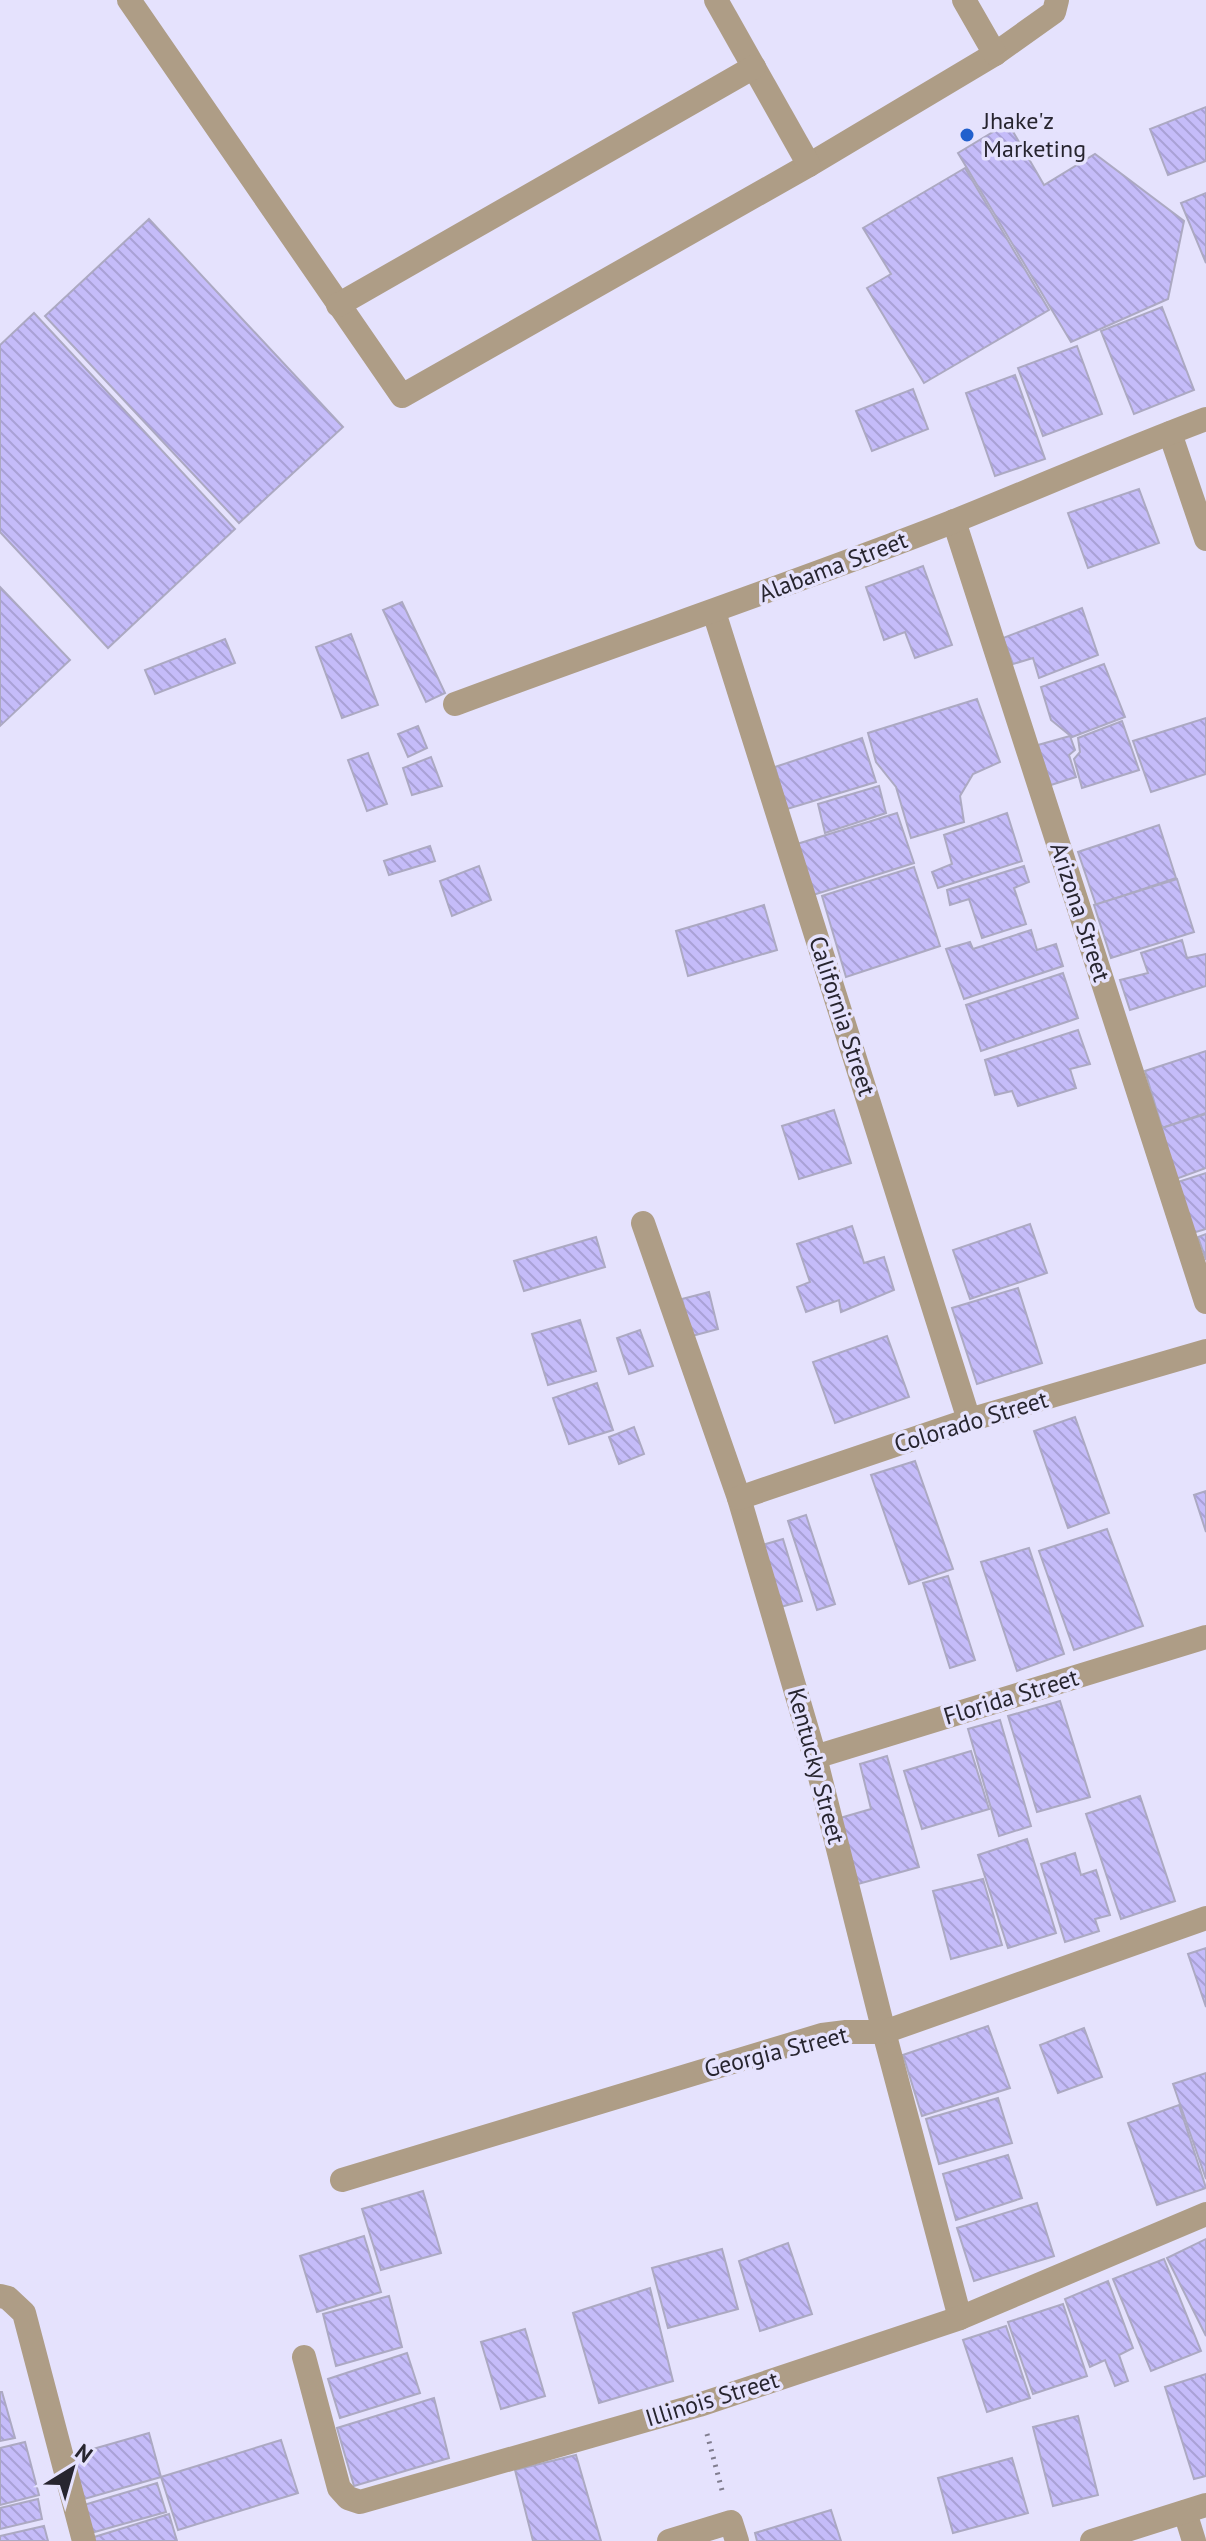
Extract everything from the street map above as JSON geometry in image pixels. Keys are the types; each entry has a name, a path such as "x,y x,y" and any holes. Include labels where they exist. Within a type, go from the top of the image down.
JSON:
{"street":[{"path":"129,0 402,396 809,165 995,54 1054,12 1057,0"},
{"path":"716,0 809,165"},
{"path":"964,0 995,54"},
{"path":"338,305 754,67"},
{"name":"Alabama Street","path":"455,704 591,653 714,612 954,521 1206,419"},
{"path":"1170,433 1206,539"},
{"name":"Arizona Street","path":"954,521 1206,1302"},
{"name":"California Street","path":"714,612 969,1420"},
{"name":"Kentucky Street","path":"643,1223 739,1498 815,1757 960,2318"},
{"name":"Colorado Street","path":"739,1498 969,1420 1206,1351"},
{"name":"Florida Street","path":"815,1757 1206,1637"},
{"name":"Georgia Street","path":"342,2180 822,2035 884,2032 1206,1918"},
{"name":"Illinois Street","path":"304,2357 339,2488 348,2498 360,2502 699,2405 960,2318 1206,2214"},
{"path":"4,2297 24,2313 84,2541"},
{"path":"1092,2541 1195,2509 1194,2541"},
{"path":"669,2541 734,2531"}],"path":[{"path":"699,2405 734,2531"}],"building":[{"path":"1206,107 1206,161 1168,175 1150,129"},
{"path":"1008,123 1044,185 1095,154 1184,221 1168,299 1071,342 958,153"},
{"path":"965,168 1049,310 924,383 867,288 891,274 863,228"},
{"path":"1206,193 1206,263 1181,203"},
{"path":"149,219 343,427 239,523 45,316"},
{"path":"1162,307 1194,390 1134,414 1101,331"},
{"path":"34,313 235,529 108,648 0,532 0,345"},
{"path":"1077,346 1102,414 1043,436 1018,368"},
{"path":"1015,375 1045,459 995,476 966,393"},
{"path":"913,389 928,429 872,451 856,411"},
{"path":"1139,489 1159,543 1088,568 1068,513"},
{"path":"923,566 952,645 915,658 905,632 884,640 866,587"},
{"path":"0,587 70,660 0,726"},
{"path":"402,602 445,693 426,702 383,610"},
{"path":"1082,608 1098,655 1039,678 1033,658 1013,664 1003,638"},
{"path":"351,634 378,705 342,718 316,647"},
{"path":"225,639 235,663 155,694 145,670"},
{"path":"1104,664 1125,717 1072,737 1051,720 1041,687"},
{"path":"977,699 1000,762 973,774 960,796 964,822 911,838 896,787 876,762 868,733"},
{"path":"1206,718 1206,774 1151,792 1133,741"},
{"path":"1122,721 1139,770 1082,788 1074,759 1080,752 1078,738"},
{"path":"418,726 427,748 408,757 398,734"},
{"path":"1070,736 1075,750 1069,755 1076,777 1051,785 1038,745"},
{"path":"862,738 876,782 787,809 775,767"},
{"path":"368,753 387,804 367,811 348,760"},
{"path":"431,757 442,786 412,795 403,768"},
{"path":"879,786 886,813 825,833 818,804"},
{"path":"897,813 914,863 813,895 797,844"},
{"path":"1007,813 1022,861 938,888 932,872 952,864 944,835"},
{"path":"1159,825 1176,878 1096,905 1078,852"},
{"path":"430,846 435,861 389,875 384,861"},
{"path":"479,866 491,900 452,916 440,881"},
{"path":"1024,866 1029,882 1014,888 1026,924 982,938 969,899 950,905 947,890"},
{"path":"914,867 940,946 846,977 822,896"},
{"path":"1177,879 1194,932 1111,958 1094,905"},
{"path":"764,905 777,950 688,976 676,931"},
{"path":"1031,930 1037,950 1056,944 1063,966 964,999 946,949 970,942 973,949"},
{"path":"1182,940 1187,958 1206,954 1206,986 1130,1010 1120,980 1148,973 1141,953"},
{"path":"1063,973 1078,1018 981,1051 966,1005"},
{"path":"1078,1030 1090,1064 1070,1069 1076,1088 1018,1106 1012,1091 995,1095 985,1060"},
{"path":"1206,1051 1206,1113 1162,1128 1145,1071"},
{"path":"834,1110 851,1163 799,1179 782,1126"},
{"path":"1206,1114 1206,1168 1176,1179 1162,1128"},
{"path":"1206,1173 1206,1229 1189,1234 1175,1183"},
{"path":"1030,1224 1047,1273 970,1299 953,1250"},
{"path":"852,1226 864,1263 884,1257 894,1290 841,1312 839,1300 806,1312 797,1287 810,1282 797,1244"},
{"path":"1206,1234 1206,1260 1198,1237"},
{"path":"596,1237 605,1267 524,1291 514,1261"},
{"path":"1018,1288 1042,1363 977,1384 952,1308"},
{"path":"709,1292 718,1329 692,1336 682,1299"},
{"path":"580,1320 596,1371 548,1385 532,1334"},
{"path":"640,1330 653,1366 629,1374 617,1338"},
{"path":"887,1336 909,1397 835,1423 813,1362"},
{"path":"597,1383 613,1430 569,1444 553,1398"},
{"path":"1075,1417 1109,1513 1068,1528 1034,1431"},
{"path":"634,1427 644,1454 619,1464 609,1437"},
{"path":"915,1461 953,1569 909,1584 871,1475"},
{"path":"1206,1491 1206,1532 1194,1495"},
{"path":"806,1515 835,1604 817,1610 788,1521"},
{"path":"1107,1529 1143,1626 1074,1650 1039,1551"},
{"path":"783,1539 802,1601 777,1608 759,1546"},
{"path":"1029,1548 1064,1654 1017,1671 981,1562"},
{"path":"948,1576 975,1660 950,1668 923,1583"},
{"path":"1060,1701 1090,1797 1037,1812 1008,1716"},
{"path":"1000,1720 1031,1826 999,1836 968,1729"},
{"path":"971,1751 989,1809 922,1829 904,1771"},
{"path":"887,1756 919,1867 858,1884 840,1818 871,1809 860,1764"},
{"path":"1140,1796 1175,1901 1121,1919 1086,1814"},
{"path":"1027,1839 1056,1933 1008,1948 978,1855"},
{"path":"1075,1853 1081,1875 1096,1870 1110,1915 1095,1919 1099,1931 1065,1942 1041,1864"},
{"path":"983,1879 1002,1945 951,1959 933,1891"},
{"path":"1206,1948 1206,2007 1188,1954"},
{"path":"988,2026 1010,2088 922,2116 903,2055"},
{"path":"1084,2028 1102,2077 1058,2093 1040,2045"},
{"path":"1206,2073 1206,2179 1173,2084"},
{"path":"998,2098 1012,2143 939,2164 926,2119"},
{"path":"1179,2105 1206,2188 1157,2205 1128,2123"},
{"path":"1008,2155 1022,2198 956,2220 943,2174"},
{"path":"423,2191 441,2253 381,2270 362,2209"},
{"path":"1037,2203 1054,2256 974,2281 957,2228"},
{"path":"364,2236 381,2292 317,2312 300,2256"},
{"path":"1206,2239 1206,2336 1167,2258"},
{"path":"788,2243 812,2314 760,2331 739,2261"},
{"path":"722,2249 738,2309 668,2328 652,2268"},
{"path":"1164,2259 1201,2351 1151,2371 1113,2279"},
{"path":"1108,2281 1133,2348 1119,2355 1128,2381 1115,2386 1105,2360 1090,2367 1065,2299"},
{"path":"650,2288 673,2381 599,2403 573,2313"},
{"path":"389,2296 402,2347 336,2366 323,2314"},
{"path":"1063,2304 1087,2376 1033,2394 1008,2322"},
{"path":"1006,2326 1030,2398 987,2412 963,2340"},
{"path":"525,2329 545,2396 501,2409 481,2342"},
{"path":"407,2353 420,2393 340,2418 328,2379"},
{"path":"1206,2374 1206,2476 1194,2479 1165,2387"},
{"path":"0,2392 15,2438 0,2441"},
{"path":"434,2398 449,2458 354,2486 337,2428"},
{"path":"1078,2416 1098,2495 1053,2506 1033,2427"},
{"path":"149,2433 161,2477 84,2499 72,2455"},
{"path":"281,2440 298,2493 178,2530 161,2477"},
{"path":"25,2442 39,2495 0,2505 0,2448"},
{"path":"576,2455 601,2541 533,2541 515,2470"},
{"path":"1012,2458 1028,2513 953,2533 938,2478"},
{"path":"157,2483 166,2512 91,2533 84,2505"},
{"path":"38,2499 42,2519 0,2529 0,2508"},
{"path":"831,2510 841,2541 757,2541 755,2533"},
{"path":"169,2514 177,2541 92,2541 91,2538"},
{"path":"44,2526 48,2541 0,2541 0,2536"}],"place":[{"name":"Jhake'z Marketing","path":"967,135"}]}
